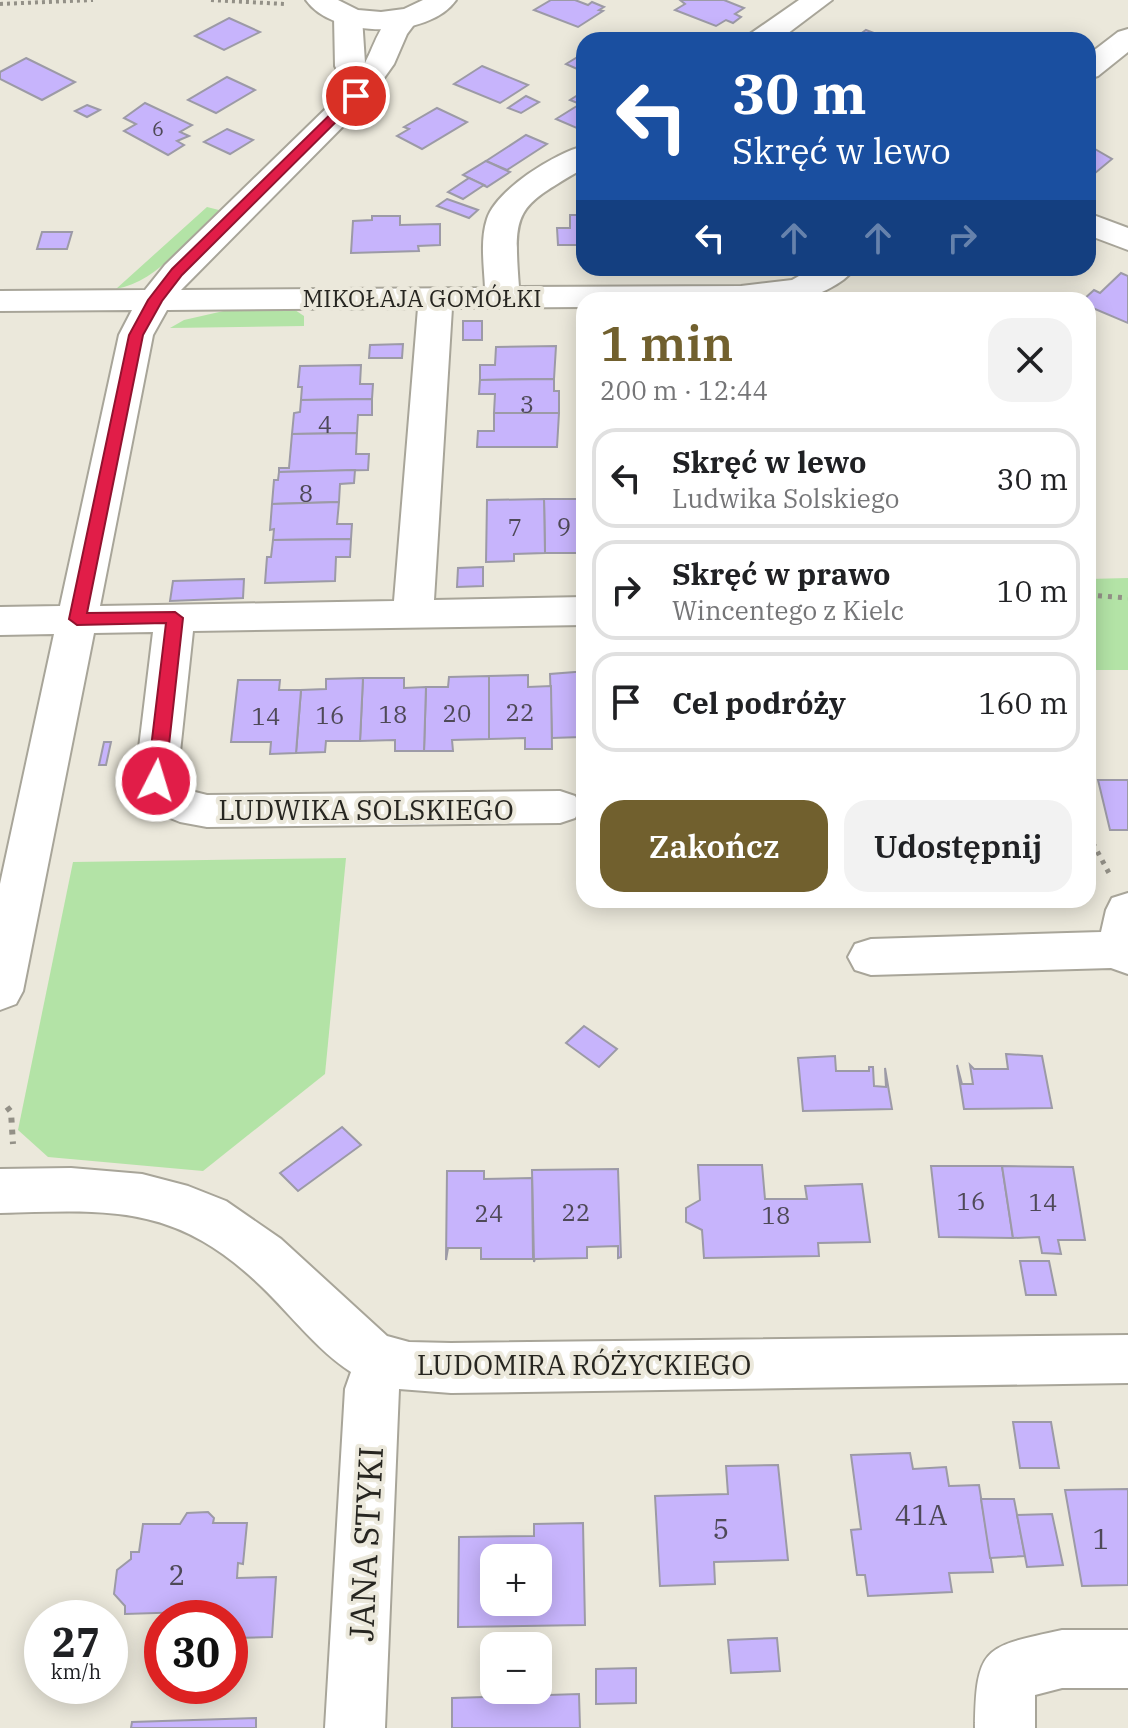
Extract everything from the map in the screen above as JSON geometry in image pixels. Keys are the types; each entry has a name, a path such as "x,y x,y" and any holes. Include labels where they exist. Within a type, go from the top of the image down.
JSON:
{"street":[{"path":"320,0 330,9 348,17 376,20 405,18 426,11 442,0"},
{"path":"772,32 818,0"},
{"path":"348,17 350,66 360,86"},
{"path":"0,991 136,335 155,300 177,272 356,96 360,86 379,64 391,35 405,18"},
{"path":"1096,64 1124,45"},
{"path":"502,297 501,228 505,211 526,192 576,160"},
{"path":"1096,226 1128,240"},
{"name":"MIKOŁAJA GOMÓŁKI","path":"806,292 827,276"},
{"name":"MIKOŁAJA GOMÓŁKI","path":"0,301 576,297"},
{"path":"413,613 436,298"},
{"path":"0,621 576,611"},
{"name":"LUDWIKA SOLSKIEGO","path":"175,618 156,781 168,800 180,806 241,813 560,807"},
{"path":"871,957 1128,938"},
{"name":"LUDOMIRA RÓŻYCKIEGO","path":"0,1191 100,1191 155,1199 189,1208 264,1255 339,1329 382,1361 451,1368 1128,1359"},
{"name":"JANA STYKI","path":"355,1728 372,1389 382,1361"},
{"path":"1005,1728 1005,1682 1014,1670 1062,1659 1128,1659"}],"path":[{"path":"0,4 93,0"},
{"path":"211,0 263,0"},
{"path":"1096,596 1128,598"}],"green space":[{"path":"207,207 219,210 172,257 145,278 116,289"},
{"path":"228,310 295,310 304,316 304,326 170,328 184,320"},
{"path":"1128,578 1128,670 1096,670 1096,579"},
{"path":"346,858 325,1074 203,1171 48,1157 18,1130 73,862"}],"building":[{"path":"551,0 575,0 588,5 592,2 604,7 599,10 603,11 578,27 534,10"},
{"path":"680,0 724,0 744,8 735,14 741,17 733,23 726,20 716,26 675,10 685,4"},
{"path":"229,18 260,32 224,50 195,36"},
{"path":"26,58 75,82 42,100 0,79 0,72"},
{"path":"576,58 576,68 566,64"},
{"path":"482,66 528,85 500,103 454,84"},
{"path":"227,77 255,90 216,113 188,100"},
{"path":"526,96 539,102 521,113 508,108"},
{"path":"145,103 192,125 180,132 189,136 177,141 184,145 168,155 124,131 136,124 124,118"},
{"path":"87,105 100,110 87,117 75,111"},
{"path":"576,106 576,128 556,119"},
{"path":"437,108 467,122 422,149 397,136 409,129 404,127"},
{"path":"227,129 253,140 230,154 204,142"},
{"path":"526,135 547,144 507,170 486,161"},
{"path":"1096,150 1112,159 1096,172"},
{"path":"486,161 510,172 487,187 463,175"},
{"path":"469,178 484,185 463,199 448,192"},
{"path":"447,199 478,210 469,218 437,206"},
{"path":"570,215 576,215 576,245 558,245 557,228 570,228"},
{"path":"372,216 400,216 400,225 440,224 440,245 418,246 419,251 351,253 353,221 372,220"},
{"path":"42,232 72,232 67,249 37,249"},
{"path":"1121,273 1128,276 1128,323 1096,309 1096,292 1092,292 1094,290 1100,293"},
{"path":"463,321 482,321 482,340 463,340"},
{"path":"403,344 402,358 369,358 370,345"},
{"path":"556,346 554,379 480,380 480,365 495,365 496,347"},
{"path":"361,365 360,384 373,384 372,399 301,400 302,387 298,387 300,366"},
{"path":"554,379 554,391 559,391 559,413 494,413 495,394 479,394 480,380"},
{"path":"372,399 372,415 358,415 357,433 292,434 294,413 300,412 301,400"},
{"path":"494,413 559,413 557,447 477,447 478,431 494,431"},
{"path":"357,433 356,454 369,454 368,470 279,472 279,468 289,468 292,434"},
{"path":"355,470 354,483 340,484 339,502 272,504 274,480 278,480 279,472"},
{"path":"544,499 576,499 576,553 545,553"},
{"path":"544,499 545,553 514,554 514,561 486,562 487,500"},
{"path":"339,502 337,524 352,524 351,539 273,540 274,529 270,530 272,504"},
{"path":"351,539 350,557 336,557 335,581 265,583 267,557 271,557 273,540"},
{"path":"483,567 483,586 457,587 458,568"},
{"path":"244,579 243,598 170,601 173,581"},
{"path":"576,672 576,737 552,738 550,674"},
{"path":"528,675 528,687 551,686 552,749 525,749 525,738 489,739 489,676"},
{"path":"489,676 489,739 452,740 453,751 424,751 426,687 448,687 449,677"},
{"path":"363,678 404,678 404,688 426,687 424,751 395,751 395,740 360,741"},
{"path":"363,678 360,741 326,741 325,752 296,753 301,690 326,689 326,679"},
{"path":"238,680 280,680 279,690 301,690 296,753 270,754 271,742 231,742"},
{"path":"104,742 111,742 106,765 99,765"},
{"path":"1098,780 1128,780 1128,830 1110,830"},
{"path":"584,1026 617,1049 599,1067 566,1043"},
{"path":"1006,1054 1042,1056 1052,1108 964,1109 957,1065 962,1084 973,1084 970,1065 974,1069 1008,1069"},
{"path":"835,1056 836,1071 869,1071 869,1067 873,1067 874,1086 886,1087 885,1068 892,1109 803,1111 798,1058"},
{"path":"342,1127 361,1145 298,1191 280,1173"},
{"path":"698,1165 762,1165 765,1199 807,1199 805,1186 862,1184 870,1242 818,1243 819,1256 704,1258 702,1230 686,1222 686,1208 700,1200"},
{"path":"931,1166 1002,1166 1013,1238 939,1237"},
{"path":"1002,1166 1073,1167 1085,1240 1058,1240 1061,1254 1042,1253 1039,1237 1013,1238"},
{"path":"618,1169 621,1257 618,1258 618,1246 587,1247 587,1258 535,1259 534,1262 532,1170"},
{"path":"447,1171 484,1171 484,1179 532,1178 533,1259 481,1259 481,1248 448,1248 446,1260"},
{"path":"1020,1261 1049,1261 1056,1295 1026,1295"},
{"path":"1013,1422 1051,1422 1059,1468 1020,1468"},
{"path":"910,1453 913,1469 946,1467 949,1486 979,1485 993,1572 949,1573 952,1592 868,1596 865,1575 857,1575 851,1530 861,1529 851,1455"},
{"path":"778,1465 788,1560 714,1562 715,1584 660,1586 655,1496 728,1494 726,1466"},
{"path":"1128,1489 1128,1585 1082,1586 1065,1490"},
{"path":"981,1499 1014,1499 1025,1556 990,1558"},
{"path":"208,1512 214,1518 213,1523 247,1523 243,1564 238,1563 237,1578 276,1577 272,1637 248,1638 248,1600 144,1600 144,1613 128,1614 128,1600 120,1600 114,1594 117,1570 131,1559 131,1552 139,1552 143,1524 180,1524 187,1513"},
{"path":"1052,1514 1063,1565 1027,1567 1017,1515"},
{"path":"583,1523 585,1625 458,1627 459,1537 534,1536 534,1524"},
{"path":"777,1638 780,1671 731,1673 728,1640"},
{"path":"636,1668 636,1703 596,1704 596,1669"},
{"path":"579,1694 580,1728 452,1728 452,1698 480,1697 480,1704 552,1704 552,1695"},
{"path":"256,1718 256,1728 131,1728 132,1722"}],"route":[{"path":"156,781 175,618 77,619 136,335 155,300 177,272 356,96"}]}
